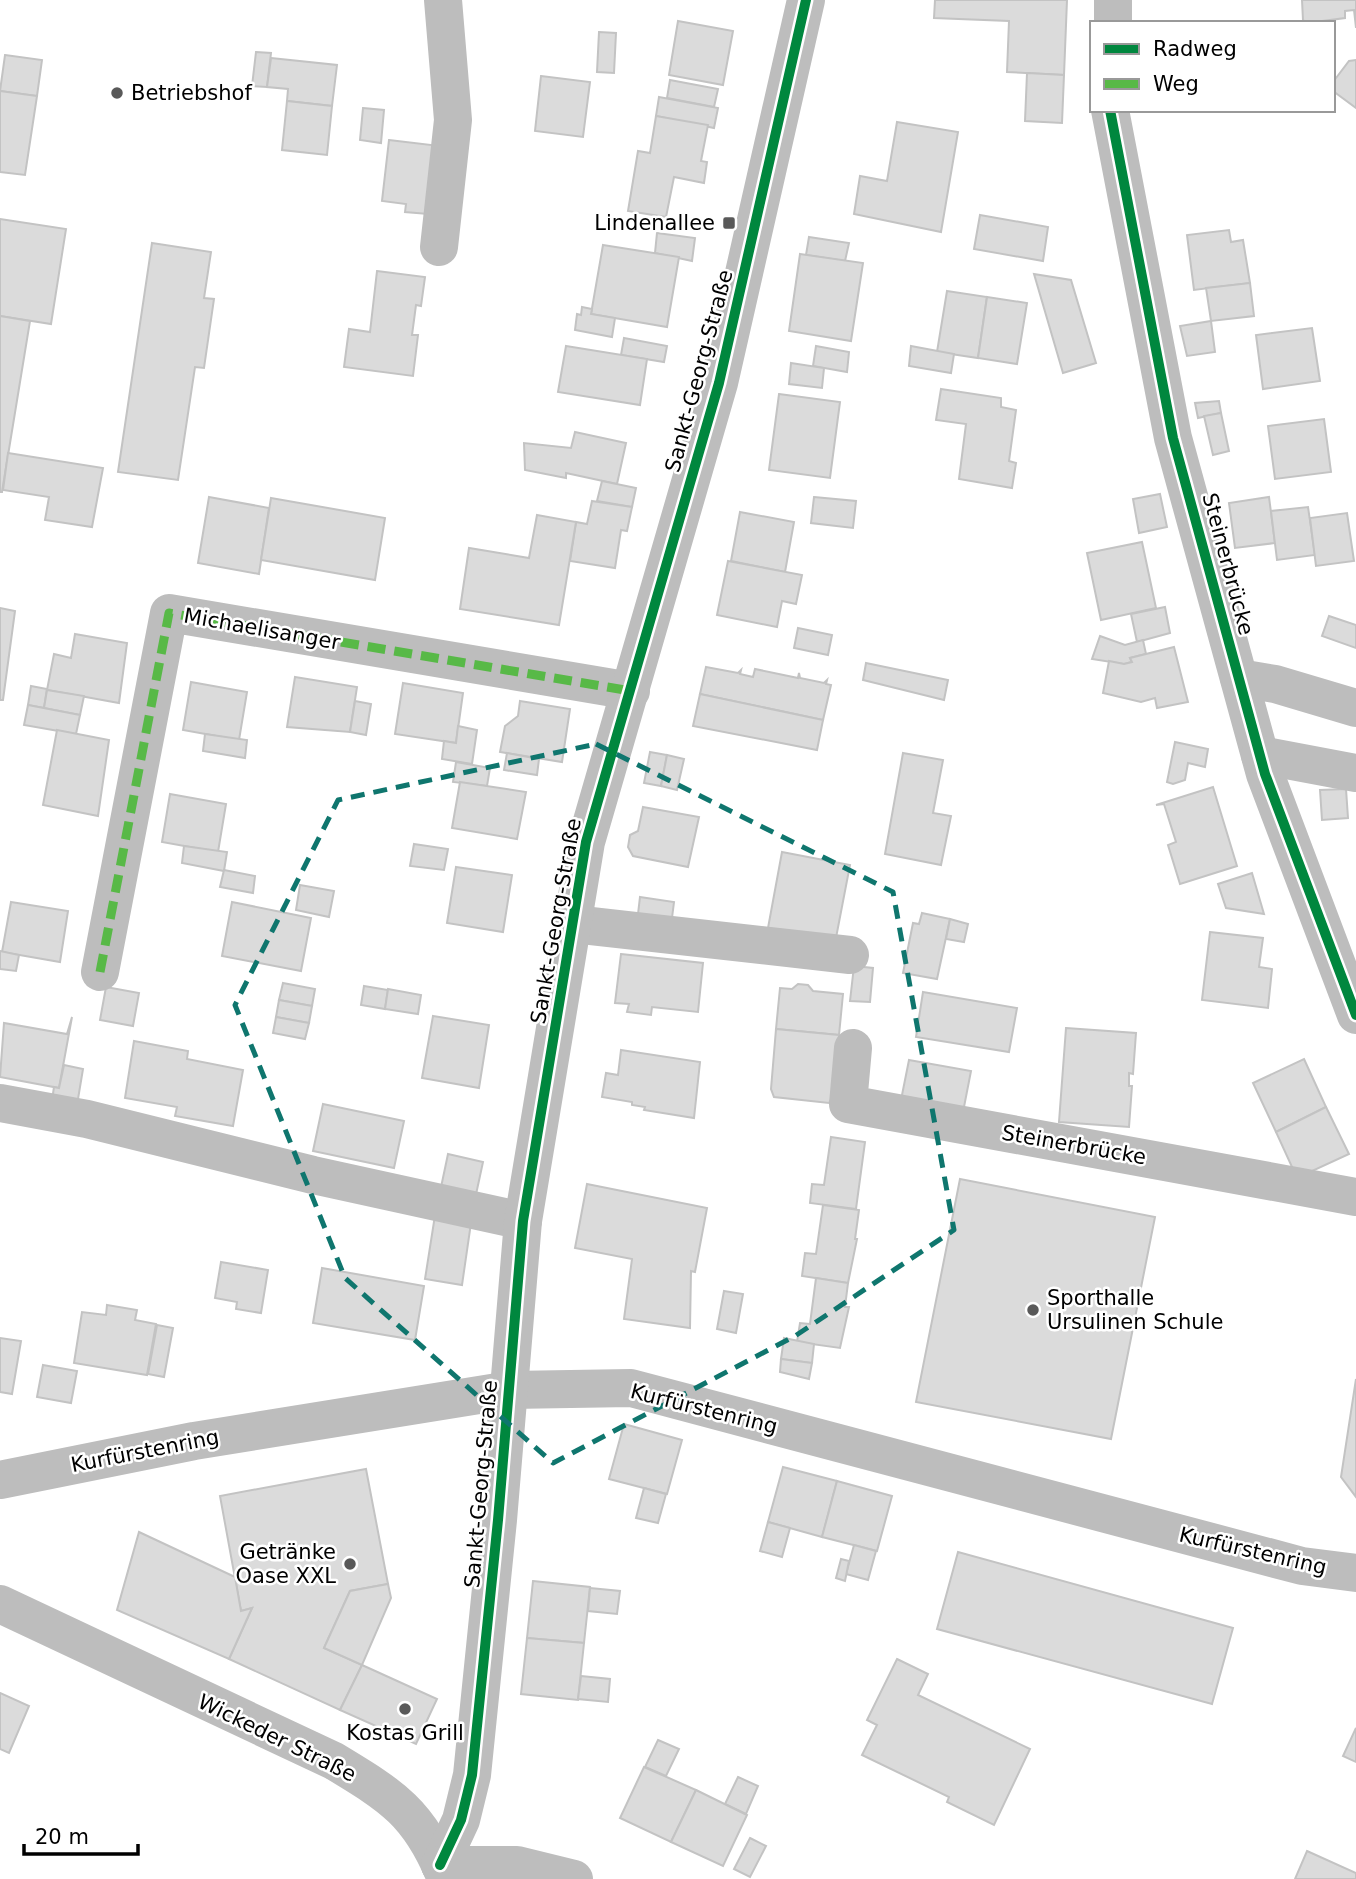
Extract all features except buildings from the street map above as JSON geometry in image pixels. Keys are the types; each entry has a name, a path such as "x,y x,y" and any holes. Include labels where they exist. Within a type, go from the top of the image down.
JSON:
{"street":[{"path":"439,247 453,120 443,0"},
{"name":"Sankt-Georg-Straße","path":"443,1872 461,1821 472,1775 510,1390 523,1221 586,842 719,383 806,0"},
{"path":"1113,0 1113,21"},
{"name":"Steinerbrücke","path":"1110,112 1174,438 1239,678 1260,755 1356,1015"},
{"name":"Michaelisanger","path":"100,972 169,613 631,691"},
{"path":"1239,678 1275,684 1356,708"},
{"path":"1260,755 1356,773"},
{"path":"573,924 850,955"},
{"name":"Steinerbrücke","path":"853,1048 848,1104 1356,1197"},
{"path":"0,1103 87,1119 523,1221"},
{"name":"Kurfürstenring","path":"0,1480 194,1441 510,1390 632,1388 1302,1566 1356,1573"},
{"name":"Wickeder Straße","path":"0,1604 334,1761 394,1800 422,1828 443,1872"},
{"path":"443,1872 517,1865 574,1879"}],"highlighted area":[{"path":"596,744 893,892 954,1230 795,1336 553,1463 345,1278 235,1005 338,800"}],"marked path":[{"path":"100,972 169,613 631,691"}],"cycle path":[{"path":"440,1865 461,1820 472,1775 498,1520 523,1221 586,842 719,383 806,0"},
{"path":"1110,112 1173,438 1265,774 1356,1015"}],"place":[{"name":"Betriebshof","path":"117,93"},
{"name":"Lindenallee","path":"729,223"},
{"name":"Sporthalle Ursulinen Schule","path":"1033,1310"},
{"name":"Getränke Oase XXL","path":"350,1564"},
{"name":"Kostas Grill","path":"405,1709"}]}
